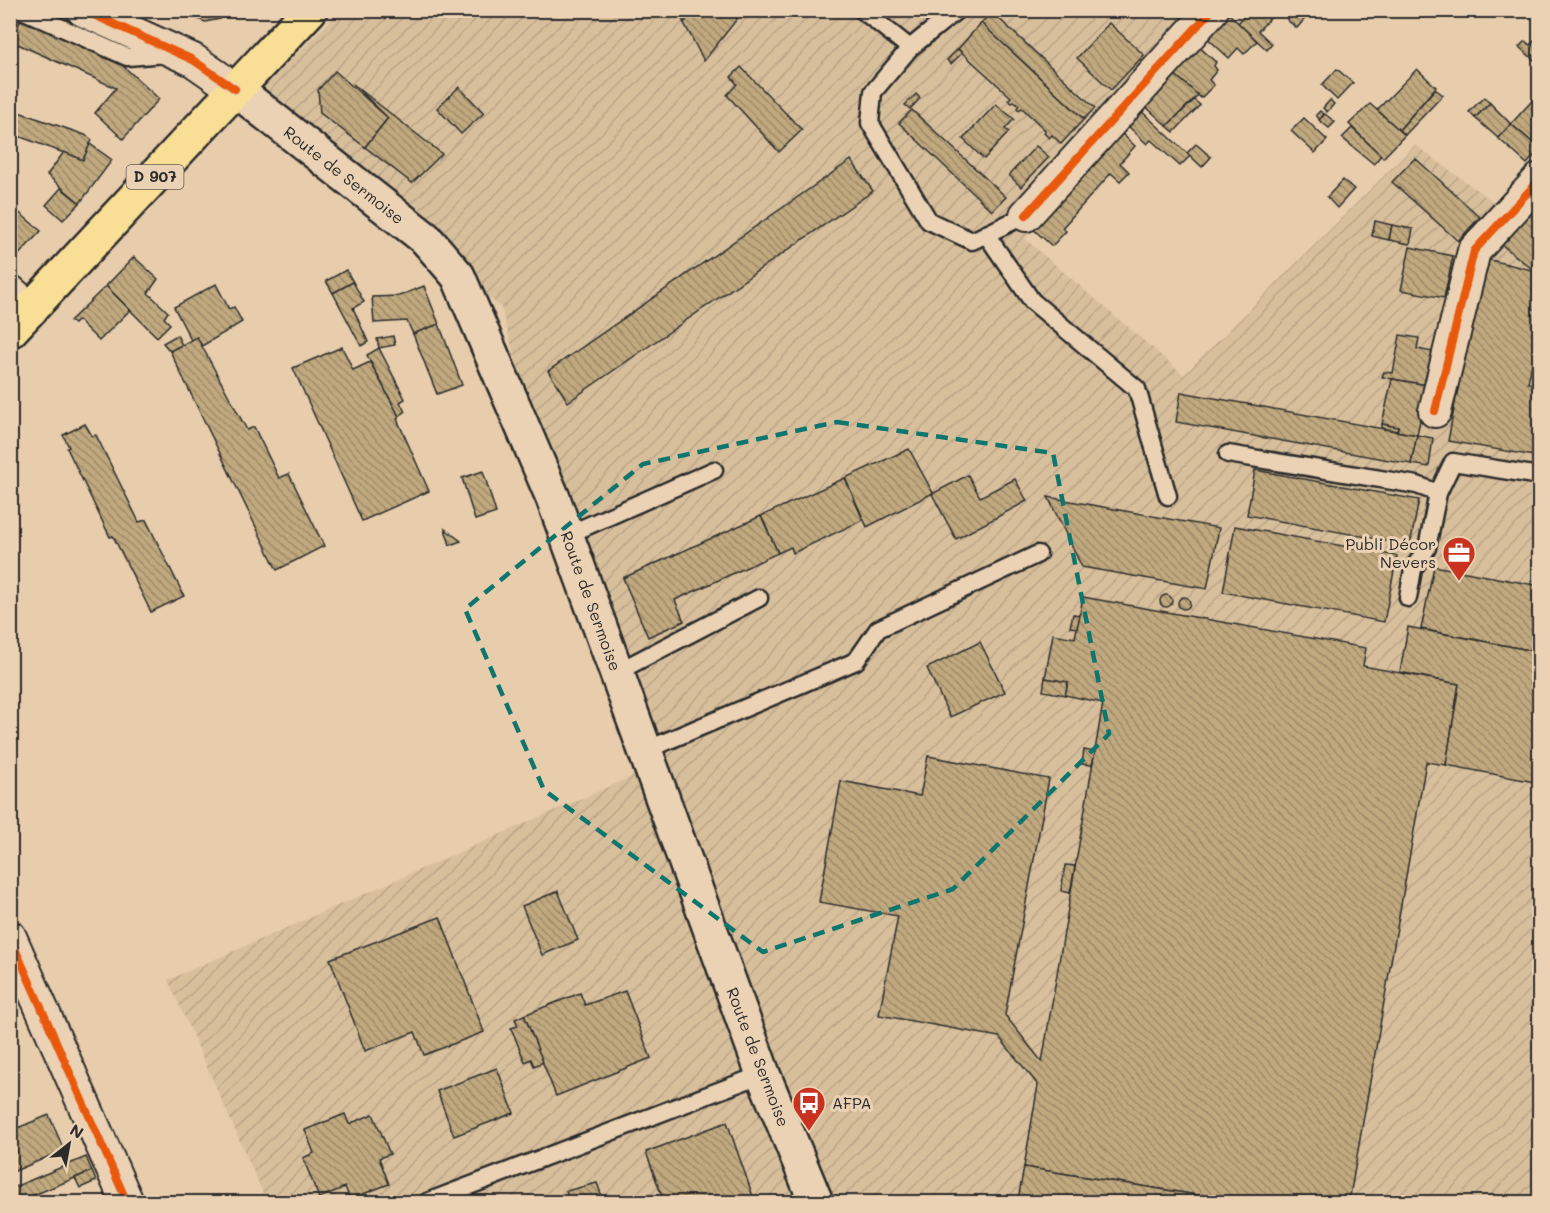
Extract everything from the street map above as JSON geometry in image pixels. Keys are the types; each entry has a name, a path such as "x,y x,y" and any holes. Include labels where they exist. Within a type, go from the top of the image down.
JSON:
{"main road":[{"name":"D 907","path":"17,311 73,265 310,10"},
{"name":"Route de Sermoise","path":"236,89 426,239 458,276 567,535 763,1074 816,1203"}],"street":[{"path":"83,10 193,60 236,89"},
{"path":"1026,215 1212,10"},
{"path":"1435,411 1474,251 1539,179"},
{"path":"10,937 128,1203"}],"lane":[{"path":"22,10 127,57 177,53"},
{"path":"862,10 910,48"},
{"path":"957,10 910,48 873,92 870,123 929,221 972,241 1026,215"},
{"path":"986,234 1032,301 1137,389 1168,496"},
{"path":"1228,454 1417,485 1438,493"},
{"path":"1408,598 1413,569 1427,548 1438,493 1453,462 1539,476"},
{"path":"567,535 714,470"},
{"path":"646,750 856,661 878,629 1038,554"},
{"path":"617,672 759,598"},
{"path":"427,1203 763,1074"}],"highlighted area":[{"path":"837,422 1053,453 1109,734 953,889 763,952 544,790 465,609 643,464"}],"shaded area":[{"path":"340,11 1225,11 1025,239 1184,375 1415,145 1502,208 1539,169 1539,1202 267,1202 168,980 633,776 501,308 261,90"}],"building":[{"path":"179,10 228,10 220,19 205,22"},
{"path":"677,10 693,10 684,23"},
{"path":"693,10 744,10 704,61 684,23"},
{"path":"1250,10 1266,10 1272,16 1258,31 1272,44 1267,50 1238,23"},
{"path":"1278,10 1287,10 1281,17 1276,13"},
{"path":"1295,10 1307,10 1310,13 1297,28 1287,20"},
{"path":"992,12 1095,108 1084,119 981,23"},
{"path":"1227,12 1257,41 1244,54 1238,48 1229,58 1205,36"},
{"path":"10,14 21,19 10,41"},
{"path":"21,19 122,65 159,99 123,139 95,113 116,88 11,41"},
{"path":"981,23 1084,119 1061,144 1052,135 1049,138 1044,133 1045,130 1022,108 1019,110 1017,108 1019,105 1008,100 1011,97 958,49"},
{"path":"1109,23 1144,55 1111,90 1077,58"},
{"path":"1540,35 1540,65 1519,47 1525,41 1530,45"},
{"path":"1197,45 1216,62 1214,66 1217,70 1209,80 1214,85 1201,98 1172,72"},
{"path":"958,49 962,53 951,64 947,60"},
{"path":"741,67 802,130 779,152 727,95 737,84 731,77"},
{"path":"1337,69 1353,83 1337,100 1322,85"},
{"path":"1417,69 1436,87 1399,130 1377,110"},
{"path":"335,71 388,118 365,147 320,113 318,90"},
{"path":"1172,72 1198,95 1167,126 1143,104"},
{"path":"353,84 442,154 412,183 365,147 388,118"},
{"path":"459,87 484,113 461,134 437,108"},
{"path":"1435,89 1443,95 1405,135 1399,130"},
{"path":"1540,92 1540,149 1511,124"},
{"path":"916,94 920,98 910,109 905,105"},
{"path":"1484,97 1490,103 1475,118 1469,112"},
{"path":"1194,100 1200,105 1174,132 1167,126"},
{"path":"1330,100 1334,104 1327,112 1323,108"},
{"path":"1490,103 1511,124 1498,138 1475,118"},
{"path":"996,104 1014,119 1005,129 1009,132 984,159 963,139"},
{"path":"1370,104 1405,135 1383,158 1349,124"},
{"path":"10,109 85,135 92,140 83,160 10,133"},
{"path":"1139,109 1190,156 1180,166 1151,140 1147,144 1125,123"},
{"path":"912,110 1006,197 992,211 899,123"},
{"path":"1320,111 1324,114 1320,120 1316,115"},
{"path":"1325,114 1335,122 1329,128 1319,120"},
{"path":"1304,118 1327,140 1315,153 1291,131"},
{"path":"1511,124 1540,149 1527,164 1498,138"},
{"path":"1352,128 1381,155 1374,164 1342,138"},
{"path":"1119,131 1135,146 1120,163 1129,172 1120,181 1111,173 1062,228 1066,231 1052,246 1032,228"},
{"path":"90,144 112,160 80,203 47,175 64,152 83,160"},
{"path":"1196,144 1211,157 1202,167 1187,153"},
{"path":"1036,146 1049,157 1021,187 1009,175"},
{"path":"1415,158 1480,217 1458,241 1392,182"},
{"path":"851,160 873,191 568,402 548,371"},
{"path":"1343,180 1354,189 1337,208 1327,197"},
{"path":"61,188 80,203 63,220 46,205"},
{"path":"1540,194 1540,247 1531,268 1497,241"},
{"path":"10,205 41,231 10,264"},
{"path":"1375,221 1392,225 1389,240 1372,236"},
{"path":"1392,225 1413,229 1410,244 1389,240"},
{"path":"1410,247 1453,256 1444,298 1401,290"},
{"path":"134,257 158,279 148,293 168,312 164,318 170,324 157,337 106,286"},
{"path":"1482,258 1540,272 1540,324 1528,383 1540,385 1540,457 1448,441"},
{"path":"346,270 353,282 333,293 326,281"},
{"path":"353,282 364,302 353,308 368,342 361,346 333,293"},
{"path":"216,284 229,309 234,307 242,322 202,346 197,337 191,340 174,307"},
{"path":"106,286 130,310 99,341 78,320 74,324 70,321"},
{"path":"424,286 439,324 413,334 407,321 374,323 372,297 399,296"},
{"path":"439,324 462,385 437,394 413,334"},
{"path":"177,335 182,345 170,351 163,343"},
{"path":"1400,335 1419,338 1417,349 1433,352 1427,385 1382,377 1384,372 1393,373"},
{"path":"393,336 395,345 379,348 377,339"},
{"path":"197,337 247,430 254,427 279,478 289,474 324,546 277,570 170,351"},
{"path":"342,347 353,370 370,362 399,416 397,419 429,491 362,521 293,368"},
{"path":"379,348 405,399 400,402 405,412 399,416 367,355"},
{"path":"1392,379 1427,385 1417,435 1397,431 1398,427 1382,424"},
{"path":"1181,392 1417,435 1411,464 1176,422"},
{"path":"85,424 92,436 96,435 139,522 146,520 184,596 151,612 113,536 110,537 67,448 69,447 63,435"},
{"path":"1382,424 1398,427 1397,431 1381,428"},
{"path":"1417,435 1433,438 1429,467 1411,464"},
{"path":"909,449 933,493 867,527 845,478"},
{"path":"1255,470 1419,500 1410,545 1247,515"},
{"path":"483,471 496,513 475,520 462,478"},
{"path":"968,475 980,497 1015,479 1027,501 956,539 932,494"},
{"path":"845,478 863,520 793,553 791,547 778,553 761,516"},
{"path":"1048,497 1219,528 1207,589 1082,567"},
{"path":"761,516 778,553 675,600 684,621 648,637 623,578"},
{"path":"1235,526 1397,556 1384,622 1223,592"},
{"path":"445,529 461,541 450,545"},
{"path":"1434,566 1540,586 1540,652 1421,629"},
{"path":"1168,595 1172,601 1168,607 1164,607 1160,599"},
{"path":"1083,597 1366,648 1363,666 1459,684 1446,765 1426,762 1349,1202 1240,1202 1024,1167 1038,1085 999,1037 879,1015 898,916 819,902 841,781 920,796 928,756 1049,779 1005,1015 1042,1062 1103,703 1065,695 1068,682 1045,678 1053,634 1075,638"},
{"path":"1186,597 1190,603 1186,609 1182,609 1178,601"},
{"path":"1073,614 1080,615 1077,628 1070,627"},
{"path":"1408,627 1540,652 1540,783 1446,765 1459,684 1400,672"},
{"path":"980,642 1005,692 950,717 927,668"},
{"path":"1045,678 1068,682 1065,695 1043,691"},
{"path":"1084,750 1095,752 1092,765 1082,764"},
{"path":"1065,865 1075,866 1070,893 1061,891"},
{"path":"558,891 578,940 542,955 522,906"},
{"path":"440,917 484,1032 424,1055 415,1032 365,1051 330,959"},
{"path":"625,991 651,1058 556,1096 524,1015 580,993 585,1005"},
{"path":"524,1015 543,1062 534,1066 531,1059 525,1062 511,1028 518,1026 515,1019"},
{"path":"497,1068 514,1113 454,1136 437,1091"},
{"path":"345,1114 349,1124 373,1114 390,1154 379,1158 389,1184 350,1199 345,1187 319,1198 303,1158 314,1153 305,1130"},
{"path":"49,1115 64,1150 10,1173 10,1131"},
{"path":"727,1122 755,1202 664,1202 646,1152"},
{"path":"86,1157 92,1171 17,1202 12,1188"},
{"path":"1024,1167 1240,1202 1038,1202 1018,1199"},
{"path":"92,1171 96,1181 80,1188 75,1178"},
{"path":"597,1183 604,1202 570,1202 566,1191"}],"cycle path":[{"path":"83,10 193,60 235,89"},
{"path":"1026,215 1212,10"},
{"path":"1435,411 1474,251 1540,179"},
{"path":"10,937 127,1202"}],"place":[{"name":"Publi Décor Nevers","path":"1459,582"},
{"name":"AFPA","path":"809,1132"}]}
